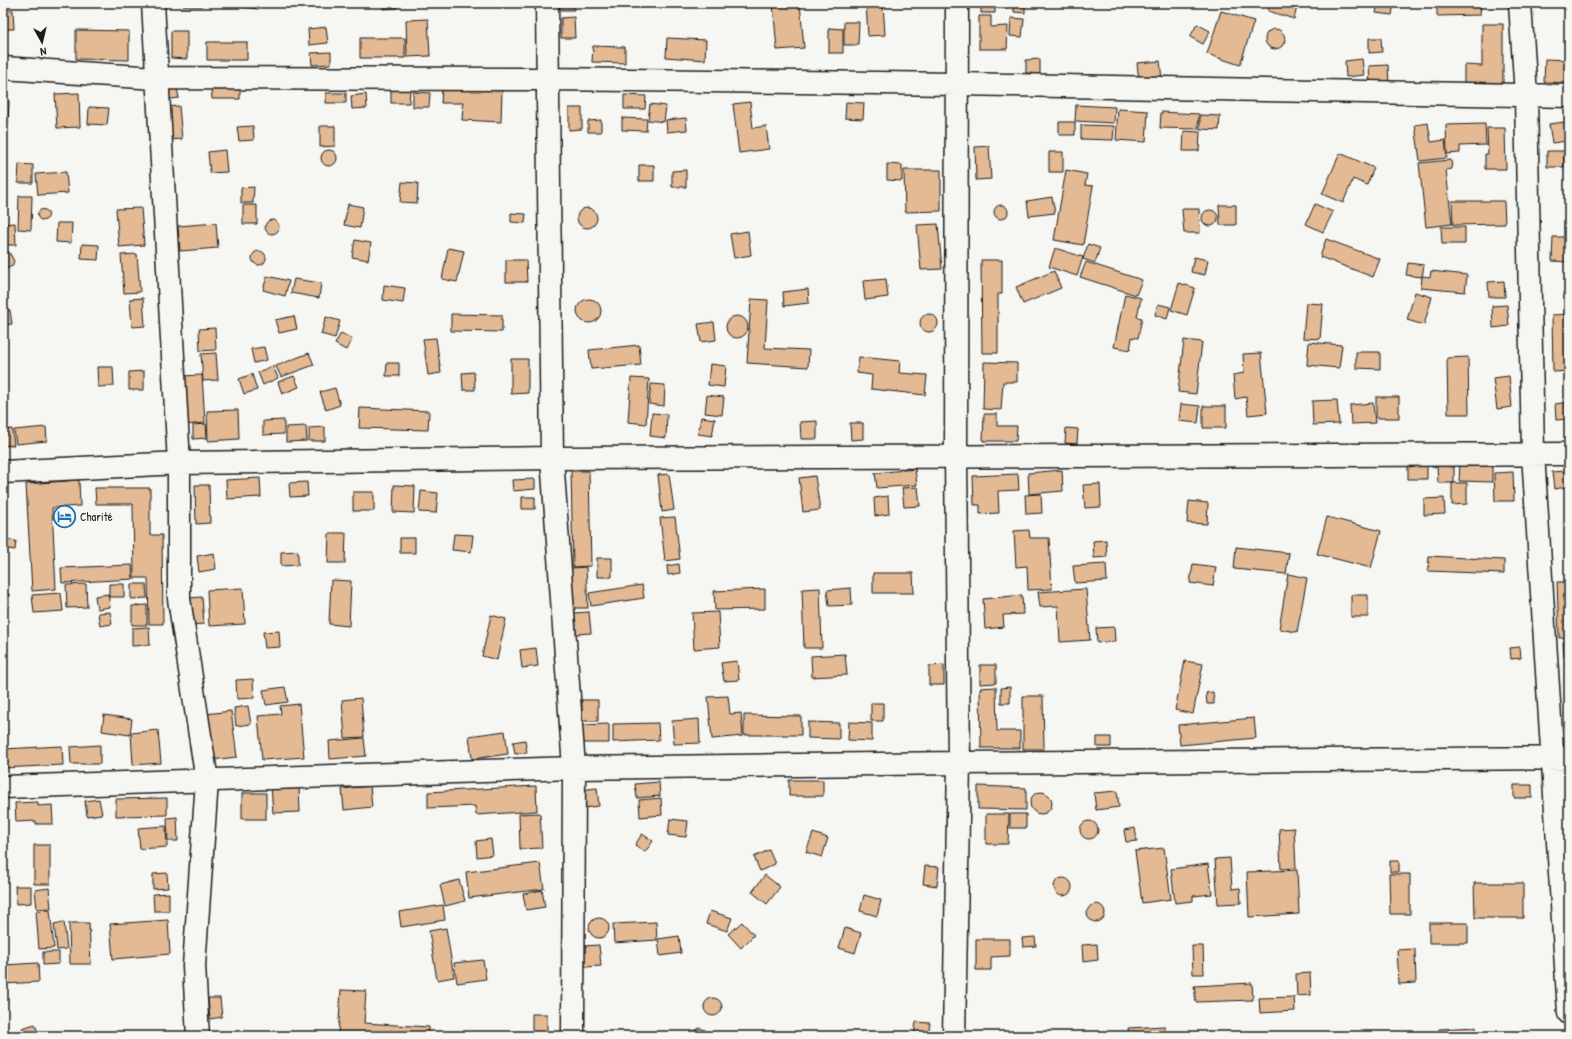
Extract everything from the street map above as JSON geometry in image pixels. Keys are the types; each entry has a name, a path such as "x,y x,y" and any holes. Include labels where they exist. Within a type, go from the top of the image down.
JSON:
{"street":[{"path":"153,3 156,78 179,463 178,599 206,781 194,966 198,1036"},
{"path":"547,3 552,458 574,768 573,1036"},
{"path":"954,1036 959,763 956,456 957,3"},
{"path":"1520,3 1526,96 1533,454 1561,759 1569,1013"},
{"path":"3,68 156,78 549,79 957,84 1569,96"},
{"path":"3,472 179,463 552,458 1569,454"},
{"path":"3,787 574,768 959,763 1561,759"}],"building":[{"path":"183,3 202,3 202,6 183,6"},
{"path":"242,3 260,3 259,9 242,7"},
{"path":"383,3 397,3 397,8 383,9"},
{"path":"560,3 574,3 574,10 560,10"},
{"path":"800,3 804,48 777,50 773,4"},
{"path":"866,3 883,3 885,35 868,36"},
{"path":"981,3 995,3 995,13 981,13"},
{"path":"998,3 1009,4 1003,9 1000,8"},
{"path":"1014,3 1025,3 1025,13 1014,12"},
{"path":"1270,3 1298,3 1294,19 1268,11"},
{"path":"1378,3 1394,3 1392,15 1376,13"},
{"path":"1437,3 1481,3 1480,15 1437,16"},
{"path":"3,10 13,10 14,29 3,29"},
{"path":"1221,11 1254,21 1240,65 1207,54"},
{"path":"979,16 991,16 991,27 1008,26 1007,49 979,49"},
{"path":"574,17 575,38 561,38 561,18"},
{"path":"1011,18 1024,19 1022,37 1010,36"},
{"path":"428,19 430,56 407,57 406,20"},
{"path":"844,22 859,22 858,45 844,45"},
{"path":"1197,24 1210,31 1203,44 1190,37"},
{"path":"1482,24 1503,24 1503,85 1464,84 1464,65 1482,66"},
{"path":"326,27 328,43 309,45 308,29"},
{"path":"829,28 843,29 843,53 829,53"},
{"path":"1271,29 1279,29 1285,35 1285,43 1279,49 1271,49 1265,43 1265,35"},
{"path":"76,30 129,31 129,60 76,59"},
{"path":"171,31 187,31 187,59 171,58"},
{"path":"360,38 405,38 405,58 360,58"},
{"path":"667,38 706,40 705,60 666,57"},
{"path":"1369,38 1381,38 1382,52 1369,53"},
{"path":"207,42 247,42 247,60 207,60"},
{"path":"593,46 625,47 625,63 592,62"},
{"path":"331,52 331,64 312,65 311,53"},
{"path":"1040,59 1040,74 1026,73 1026,60"},
{"path":"1362,59 1364,75 1346,77 1345,61"},
{"path":"1545,59 1569,60 1568,83 1544,82"},
{"path":"1160,61 1162,79 1139,81 1137,63"},
{"path":"1388,65 1389,86 1370,87 1369,66"},
{"path":"176,84 179,98 165,100 163,86"},
{"path":"211,86 240,87 240,99 212,99"},
{"path":"442,88 502,90 501,122 462,120 463,103 441,103"},
{"path":"391,90 410,90 409,103 391,103"},
{"path":"413,92 430,93 429,107 413,107"},
{"path":"79,93 80,127 57,128 55,94"},
{"path":"326,93 346,93 346,103 326,103"},
{"path":"366,94 367,108 352,109 351,96"},
{"path":"624,95 646,96 645,109 624,109"},
{"path":"3,101 9,101 8,123 3,123"},
{"path":"750,102 753,128 766,126 769,149 739,153 733,104"},
{"path":"846,102 864,103 863,119 845,118"},
{"path":"650,104 666,106 664,122 648,120"},
{"path":"1076,105 1115,107 1114,123 1075,121"},
{"path":"179,106 182,139 169,140 166,107"},
{"path":"89,107 109,108 107,125 88,124"},
{"path":"569,108 582,108 582,129 569,130"},
{"path":"1118,109 1148,111 1146,142 1116,140"},
{"path":"1161,112 1199,114 1198,129 1160,128"},
{"path":"1200,115 1220,116 1219,130 1200,129"},
{"path":"622,118 647,119 646,131 622,130"},
{"path":"686,118 687,130 667,132 666,120"},
{"path":"601,120 601,132 588,132 588,121"},
{"path":"1059,122 1075,122 1075,135 1059,135"},
{"path":"1565,122 1567,141 1552,143 1549,124"},
{"path":"1428,123 1431,142 1445,140 1447,158 1420,161 1415,125"},
{"path":"1485,124 1486,145 1460,146 1460,153 1447,154 1446,125"},
{"path":"1081,125 1114,126 1113,140 1081,139"},
{"path":"253,126 254,140 239,141 237,127"},
{"path":"320,126 335,126 335,146 320,147"},
{"path":"1487,128 1505,128 1506,169 1485,169 1485,154 1488,154"},
{"path":"1184,131 1200,132 1199,151 1183,151"},
{"path":"989,146 991,179 976,180 975,147"},
{"path":"225,150 227,172 210,173 208,152"},
{"path":"329,150 336,155 337,158 332,165 329,166 322,161 321,158 326,151"},
{"path":"1547,151 1564,151 1564,167 1547,167"},
{"path":"1049,152 1063,152 1063,172 1049,172"},
{"path":"1340,153 1374,168 1367,185 1353,179 1343,203 1322,194"},
{"path":"1451,160 1452,169 1446,170 1452,224 1426,227 1419,163"},
{"path":"19,164 33,165 33,183 18,183"},
{"path":"887,164 902,165 902,181 887,180"},
{"path":"639,165 654,165 654,181 639,181"},
{"path":"686,170 686,187 672,187 672,171"},
{"path":"904,170 941,170 941,211 905,212"},
{"path":"1066,170 1087,174 1085,185 1093,186 1083,245 1054,240"},
{"path":"66,172 68,193 38,195 36,174"},
{"path":"402,182 418,183 417,203 400,202"},
{"path":"254,187 253,203 241,203 241,188"},
{"path":"19,196 32,196 31,230 18,229"},
{"path":"1052,197 1055,213 1029,216 1027,201"},
{"path":"1452,201 1504,201 1505,224 1453,225"},
{"path":"348,204 363,207 360,228 344,225"},
{"path":"1315,204 1333,212 1323,232 1306,224"},
{"path":"243,205 257,205 257,224 243,224"},
{"path":"998,205 1004,205 1008,209 1008,215 1004,219 998,219 994,215 994,209"},
{"path":"1219,205 1236,205 1236,225 1220,225"},
{"path":"141,208 144,245 119,247 116,209"},
{"path":"587,208 594,211 597,218 594,225 587,228 580,225 577,218 580,211"},
{"path":"43,209 47,211 49,215 47,219 43,221 39,219 37,215 39,211"},
{"path":"1182,209 1199,209 1200,233 1184,233"},
{"path":"1210,210 1216,212 1218,218 1216,224 1210,226 1204,224 1202,218 1204,212"},
{"path":"511,213 526,214 525,223 511,222"},
{"path":"269,220 275,220 279,224 279,230 275,234 269,234 265,230 265,224"},
{"path":"15,223 16,245 3,245 3,224"},
{"path":"57,223 72,223 71,243 56,242"},
{"path":"216,223 218,248 180,251 178,226"},
{"path":"938,224 942,269 921,270 917,225"},
{"path":"1441,227 1465,227 1465,244 1442,244"},
{"path":"748,231 751,255 734,258 730,234"},
{"path":"1553,237 1568,237 1567,262 1552,261"},
{"path":"1326,239 1380,259 1373,277 1320,257"},
{"path":"355,240 371,243 368,260 352,257"},
{"path":"82,244 99,245 98,260 81,259"},
{"path":"1088,244 1100,248 1095,263 1083,259"},
{"path":"448,248 464,251 457,282 442,279"},
{"path":"1055,248 1083,257 1077,276 1049,267"},
{"path":"3,251 9,252 14,261 12,266 4,270"},
{"path":"256,251 262,251 266,255 266,261 262,265 256,265 252,261 252,255"},
{"path":"137,254 140,292 124,293 121,255"},
{"path":"1194,257 1208,260 1205,275 1191,272"},
{"path":"506,260 526,260 527,282 506,282"},
{"path":"981,260 1002,260 1002,294 998,294 998,353 982,353"},
{"path":"1086,262 1142,280 1136,295 1080,277"},
{"path":"1408,263 1424,265 1422,277 1406,275"},
{"path":"1054,271 1061,288 1023,304 1016,287"},
{"path":"1431,271 1467,275 1465,292 1421,288 1422,276 1430,277"},
{"path":"267,276 289,281 285,296 263,290"},
{"path":"294,279 321,283 319,298 291,293"},
{"path":"886,279 888,297 865,300 863,281"},
{"path":"1504,281 1505,297 1489,297 1488,282"},
{"path":"1179,283 1195,288 1187,315 1171,310"},
{"path":"384,285 405,288 403,303 383,300"},
{"path":"808,289 809,303 784,306 783,292"},
{"path":"1415,292 1432,297 1424,325 1407,320"},
{"path":"1125,294 1141,298 1137,317 1142,318 1138,338 1132,337 1130,350 1114,347"},
{"path":"143,298 145,326 132,327 130,299"},
{"path":"589,299 594,300 600,306 600,316 594,322 589,323 584,322 578,316 577,311 578,306 584,300"},
{"path":"751,299 768,300 765,348 809,350 808,367 747,363"},
{"path":"1306,303 1323,304 1320,339 1303,338"},
{"path":"1158,304 1170,307 1167,319 1155,315"},
{"path":"1507,305 1509,326 1493,328 1492,306"},
{"path":"10,310 12,324 3,325 3,311"},
{"path":"451,314 502,315 502,332 451,331"},
{"path":"929,314 935,317 938,323 935,329 929,332 923,329 920,323 923,317"},
{"path":"1569,314 1569,371 1553,372 1552,315"},
{"path":"294,316 297,329 279,333 275,320"},
{"path":"737,316 745,319 748,327 745,335 737,338 729,335 726,327 729,319"},
{"path":"326,317 340,321 335,338 321,334"},
{"path":"714,322 716,340 701,342 698,324"},
{"path":"215,328 216,350 200,351 199,329"},
{"path":"341,333 352,339 346,350 335,344"},
{"path":"436,338 441,373 428,375 423,339"},
{"path":"1184,340 1202,342 1196,394 1178,392"},
{"path":"1309,342 1342,345 1339,368 1307,365"},
{"path":"639,345 641,365 591,369 589,350"},
{"path":"264,347 267,360 254,363 251,349"},
{"path":"1356,352 1380,352 1380,369 1356,368"},
{"path":"216,353 218,380 203,381 201,354"},
{"path":"309,353 314,365 281,377 276,366"},
{"path":"1261,353 1267,413 1248,415 1246,397 1235,399 1233,375 1244,373 1243,354"},
{"path":"859,357 900,361 899,373 927,375 925,395 871,389 872,375 857,373"},
{"path":"1468,357 1469,414 1448,414 1447,358"},
{"path":"511,359 528,359 528,393 511,394"},
{"path":"984,362 1017,363 1017,382 1003,382 1001,410 983,409"},
{"path":"387,363 399,363 399,376 386,376"},
{"path":"710,364 726,366 724,387 708,385"},
{"path":"273,366 278,378 263,385 258,372"},
{"path":"97,367 113,367 114,386 98,387"},
{"path":"144,371 144,390 129,390 129,372"},
{"path":"474,372 475,390 463,390 462,373"},
{"path":"252,374 257,390 244,394 239,379"},
{"path":"202,375 205,423 185,425 181,376"},
{"path":"294,376 299,387 282,394 278,382"},
{"path":"1509,376 1512,407 1497,409 1493,378"},
{"path":"631,378 649,379 646,424 628,422"},
{"path":"651,384 665,385 664,406 649,404"},
{"path":"335,388 340,405 326,410 320,392"},
{"path":"707,395 724,397 722,415 705,413"},
{"path":"1376,397 1399,397 1399,418 1376,418"},
{"path":"1337,400 1339,424 1313,425 1312,401"},
{"path":"1569,402 1569,419 1556,420 1555,404"},
{"path":"1373,403 1375,423 1351,424 1350,405"},
{"path":"1181,404 1200,406 1198,423 1179,421"},
{"path":"1203,406 1226,406 1226,428 1203,428"},
{"path":"360,408 429,411 428,430 359,428"},
{"path":"238,410 239,439 208,441 207,411"},
{"path":"652,413 667,414 666,438 650,436"},
{"path":"984,414 997,414 997,426 1017,426 1016,441 983,441"},
{"path":"701,417 715,419 712,436 698,434"},
{"path":"284,420 284,434 263,435 263,421"},
{"path":"817,421 817,439 801,439 800,422"},
{"path":"850,423 863,423 863,439 851,440"},
{"path":"206,424 207,438 193,439 193,425"},
{"path":"306,426 307,441 286,442 286,427"},
{"path":"46,427 47,441 16,444 14,430"},
{"path":"325,427 325,441 309,441 309,428"},
{"path":"1066,428 1078,429 1077,444 1065,443"},
{"path":"12,429 14,445 3,446 3,430"},
{"path":"1460,463 1492,464 1492,482 1459,481"},
{"path":"1427,465 1427,479 1408,479 1408,466"},
{"path":"1437,466 1454,467 1454,483 1438,483"},
{"path":"915,469 917,485 877,488 875,473"},
{"path":"1062,470 1063,491 1029,494 1028,473"},
{"path":"571,471 589,471 591,566 573,567"},
{"path":"1566,471 1567,487 1554,489 1552,472"},
{"path":"1513,472 1514,501 1495,501 1494,473"},
{"path":"669,474 674,510 662,512 658,475"},
{"path":"1018,474 1019,490 998,491 999,513 980,514 980,505 974,505 973,476"},
{"path":"815,476 820,510 803,512 799,478"},
{"path":"260,478 261,497 227,499 226,480"},
{"path":"535,479 535,489 513,491 512,480"},
{"path":"79,480 80,506 52,508 56,589 32,591 26,484"},
{"path":"307,482 308,496 290,497 289,483"},
{"path":"1452,483 1467,483 1467,504 1452,505"},
{"path":"1100,484 1101,507 1085,508 1083,485"},
{"path":"195,485 209,485 210,523 196,524"},
{"path":"394,485 415,486 414,513 393,512"},
{"path":"918,487 920,506 904,507 902,488"},
{"path":"95,488 150,488 150,535 162,535 163,624 149,624 148,578 134,578 133,504 96,504"},
{"path":"421,491 438,493 436,513 419,512"},
{"path":"353,492 374,492 374,511 353,511"},
{"path":"1041,494 1042,513 1026,514 1025,495"},
{"path":"888,496 889,514 875,516 874,498"},
{"path":"522,497 535,497 535,509 522,509"},
{"path":"1444,498 1445,514 1424,515 1424,499"},
{"path":"1189,501 1208,503 1207,524 1187,523"},
{"path":"675,517 680,559 665,561 660,518"},
{"path":"1327,517 1381,531 1371,568 1317,554"},
{"path":"1029,530 1030,538 1049,538 1052,589 1028,590 1027,566 1016,567 1014,531"},
{"path":"329,533 346,533 345,563 328,563"},
{"path":"454,534 473,535 471,552 452,550"},
{"path":"400,538 415,538 415,553 400,553"},
{"path":"3,539 16,541 15,550 3,548"},
{"path":"1106,540 1107,557 1094,558 1093,541"},
{"path":"1236,547 1289,553 1286,574 1234,569"},
{"path":"298,551 298,565 281,566 281,552"},
{"path":"214,553 216,569 199,572 197,556"},
{"path":"1429,556 1504,560 1504,574 1428,571"},
{"path":"597,558 612,558 612,577 597,577"},
{"path":"679,564 680,573 668,575 667,566"},
{"path":"1106,564 1107,581 1075,583 1073,566"},
{"path":"1193,564 1216,567 1213,586 1190,583"},
{"path":"132,565 133,579 62,583 61,568"},
{"path":"586,567 588,608 574,608 571,568"},
{"path":"873,573 913,573 914,593 873,593"},
{"path":"1288,574 1307,578 1297,632 1279,629"},
{"path":"331,580 351,581 349,626 329,624"},
{"path":"1557,582 1569,582 1569,637 1559,638"},
{"path":"86,584 87,607 67,608 66,585"},
{"path":"109,584 124,584 124,597 109,597"},
{"path":"131,584 146,584 147,598 131,599"},
{"path":"642,585 644,598 591,606 589,593"},
{"path":"243,588 245,624 209,626 207,590"},
{"path":"820,588 822,648 804,648 802,589"},
{"path":"851,588 852,605 829,606 827,590"},
{"path":"765,589 765,609 715,610 714,591"},
{"path":"1086,589 1090,640 1060,642 1058,606 1040,607 1038,592"},
{"path":"61,593 63,611 34,613 32,595"},
{"path":"3,594 9,594 9,606 3,606"},
{"path":"108,594 110,607 97,609 95,596"},
{"path":"1022,595 1023,614 1003,615 1004,627 985,629 983,599"},
{"path":"1351,595 1368,595 1368,617 1351,617"},
{"path":"202,597 204,624 190,625 189,598"},
{"path":"147,605 147,625 132,625 132,606"},
{"path":"110,612 112,624 100,626 98,613"},
{"path":"589,612 591,633 576,634 574,613"},
{"path":"718,612 720,647 694,649 692,613"},
{"path":"491,615 506,619 497,660 482,656"},
{"path":"149,627 150,645 132,646 132,628"},
{"path":"1114,627 1115,641 1097,643 1096,628"},
{"path":"279,631 280,647 265,648 263,632"},
{"path":"1563,642 1569,642 1569,657 1564,657"},
{"path":"1520,647 1521,658 1511,659 1510,648"},
{"path":"536,648 538,666 522,668 520,650"},
{"path":"845,654 847,675 812,677 811,656"},
{"path":"737,661 739,680 724,681 721,663"},
{"path":"1185,661 1203,664 1193,714 1175,710"},
{"path":"944,665 944,685 929,685 929,666"},
{"path":"980,665 996,665 996,683 980,684"},
{"path":"253,679 254,698 237,699 236,680"},
{"path":"285,687 288,702 266,705 263,690"},
{"path":"996,687 997,731 1020,731 1020,748 981,748 980,688"},
{"path":"1010,687 1010,703 1001,703 1001,688"},
{"path":"1213,692 1214,704 1207,704 1206,693"},
{"path":"728,696 730,714 741,713 743,736 712,739 708,697"},
{"path":"1023,696 1043,696 1044,749 1023,749"},
{"path":"361,698 364,737 345,738 342,700"},
{"path":"582,700 598,700 598,721 582,721"},
{"path":"871,703 883,703 883,721 871,721"},
{"path":"299,704 304,757 262,760 258,716 281,714 280,706"},
{"path":"3,705 5,705 7,743 3,743"},
{"path":"248,706 251,724 236,726 234,708"},
{"path":"231,711 237,757 211,760 206,714"},
{"path":"104,715 132,719 130,735 102,731"},
{"path":"744,715 801,716 801,735 744,735"},
{"path":"1254,718 1256,738 1180,745 1178,725"},
{"path":"699,719 700,743 674,744 672,721"},
{"path":"808,722 839,723 839,739 808,738"},
{"path":"849,722 872,723 872,741 848,740"},
{"path":"658,723 659,740 613,742 613,724"},
{"path":"609,724 609,743 581,743 580,725"},
{"path":"158,730 161,763 133,765 131,733"},
{"path":"505,731 508,754 472,759 469,736"},
{"path":"1097,737 1111,737 1111,747 1097,747"},
{"path":"364,738 366,756 330,759 329,741"},
{"path":"525,740 527,753 515,754 513,742"},
{"path":"100,745 100,764 71,764 70,747"},
{"path":"62,746 63,765 3,768 3,749"},
{"path":"789,780 823,780 823,796 789,796"},
{"path":"659,782 660,796 637,798 635,784"},
{"path":"299,785 300,812 273,813 271,786"},
{"path":"1514,785 1532,785 1532,798 1514,798"},
{"path":"370,786 372,807 344,810 342,789"},
{"path":"536,786 537,811 476,815 475,806 428,808 428,792"},
{"path":"978,786 1026,788 1026,810 978,809"},
{"path":"597,788 599,806 583,808 580,790"},
{"path":"1117,791 1119,807 1096,810 1094,793"},
{"path":"1041,792 1049,795 1052,803 1049,811 1041,814 1033,811 1030,803 1033,795"},
{"path":"242,793 266,793 266,819 242,819"},
{"path":"167,798 167,815 116,816 116,799"},
{"path":"661,798 662,815 640,817 639,800"},
{"path":"99,799 102,814 87,816 85,801"},
{"path":"38,802 38,806 52,805 53,824 36,824 36,821 16,822 15,803"},
{"path":"540,813 542,848 520,849 519,814"},
{"path":"986,814 1009,814 1008,844 986,844"},
{"path":"1010,814 1026,814 1026,828 1010,828"},
{"path":"177,817 178,841 168,841 167,818"},
{"path":"670,819 688,821 686,837 668,835"},
{"path":"1089,821 1095,824 1098,830 1095,836 1089,839 1083,836 1080,830 1083,824"},
{"path":"166,826 167,847 140,849 138,828"},
{"path":"1135,828 1137,841 1126,842 1124,830"},
{"path":"1294,828 1296,868 1281,869 1279,829"},
{"path":"813,833 828,838 822,857 806,852"},
{"path":"642,834 653,841 645,852 635,845"},
{"path":"491,839 493,855 477,857 476,841"},
{"path":"34,845 50,845 50,884 34,884"},
{"path":"1164,848 1171,899 1142,903 1135,851"},
{"path":"769,850 775,864 760,871 754,857"},
{"path":"1230,858 1232,889 1240,888 1241,903 1218,904 1215,859"},
{"path":"1390,861 1399,861 1399,872 1390,872"},
{"path":"540,863 544,889 469,898 466,872"},
{"path":"1208,864 1212,894 1193,896 1193,901 1175,903 1171,869"},
{"path":"925,866 939,867 937,886 923,884"},
{"path":"1297,870 1299,914 1249,917 1247,872"},
{"path":"167,873 168,888 153,889 153,874"},
{"path":"1389,874 1410,874 1410,914 1390,914"},
{"path":"765,875 780,887 767,904 752,892"},
{"path":"1063,878 1069,881 1072,887 1069,893 1063,896 1057,893 1054,887 1057,881"},
{"path":"459,880 465,901 445,906 440,885"},
{"path":"1474,883 1523,883 1523,918 1475,918"},
{"path":"15,886 31,886 31,903 16,904"},
{"path":"49,888 51,908 37,909 35,890"},
{"path":"542,890 545,907 526,910 523,894"},
{"path":"169,893 169,911 154,911 153,894"},
{"path":"864,895 881,900 877,916 860,911"},
{"path":"1096,904 1102,907 1105,913 1102,919 1096,922 1090,919 1087,913 1090,907"},
{"path":"443,905 445,920 401,927 399,912"},
{"path":"50,910 54,948 39,949 36,911"},
{"path":"710,911 732,918 727,931 706,924"},
{"path":"599,918 606,921 609,928 606,935 599,938 592,935 589,928 592,921"},
{"path":"168,920 170,954 113,959 110,924"},
{"path":"64,922 67,949 57,950 54,924"},
{"path":"656,922 657,940 614,943 613,924"},
{"path":"742,922 754,935 741,948 728,934"},
{"path":"69,923 89,923 91,964 70,964"},
{"path":"1429,923 1468,923 1468,943 1429,943"},
{"path":"446,928 454,977 437,980 429,931"},
{"path":"845,928 861,933 855,953 839,948"},
{"path":"679,936 681,953 660,956 658,939"},
{"path":"1035,937 1036,946 1023,947 1022,938"},
{"path":"976,939 1010,939 1010,956 991,957 991,970 976,970"},
{"path":"1097,944 1098,960 1083,962 1082,945"},
{"path":"599,945 601,966 585,967 584,946"},
{"path":"1192,946 1203,946 1204,974 1193,974"},
{"path":"1415,949 1416,983 1399,984 1397,950"},
{"path":"43,952 59,952 59,964 43,965"},
{"path":"483,960 486,979 457,983 454,963"},
{"path":"38,963 39,982 3,984 3,965"},
{"path":"1310,973 1311,995 1297,996 1296,974"},
{"path":"1252,983 1253,1000 1196,1002 1194,986"},
{"path":"341,990 366,991 364,1023 429,1027 429,1036 338,1036"},
{"path":"1294,997 1295,1011 1260,1013 1259,998"},
{"path":"208,998 220,998 222,1017 210,1019"},
{"path":"713,998 719,1001 722,1007 719,1013 713,1016 707,1013 704,1007 707,1001"},
{"path":"532,1014 547,1014 547,1034 532,1034"},
{"path":"916,1022 930,1023 928,1036 914,1036"},
{"path":"35,1024 39,1036 25,1036 22,1028"},
{"path":"1165,1026 1165,1036 1129,1036 1128,1028"},
{"path":"1476,1027 1476,1036 1439,1036 1439,1029"},
{"path":"700,1028 709,1033 710,1036 692,1036 694,1031"}],"place":[{"name":"Charité","path":"64,517"}]}
